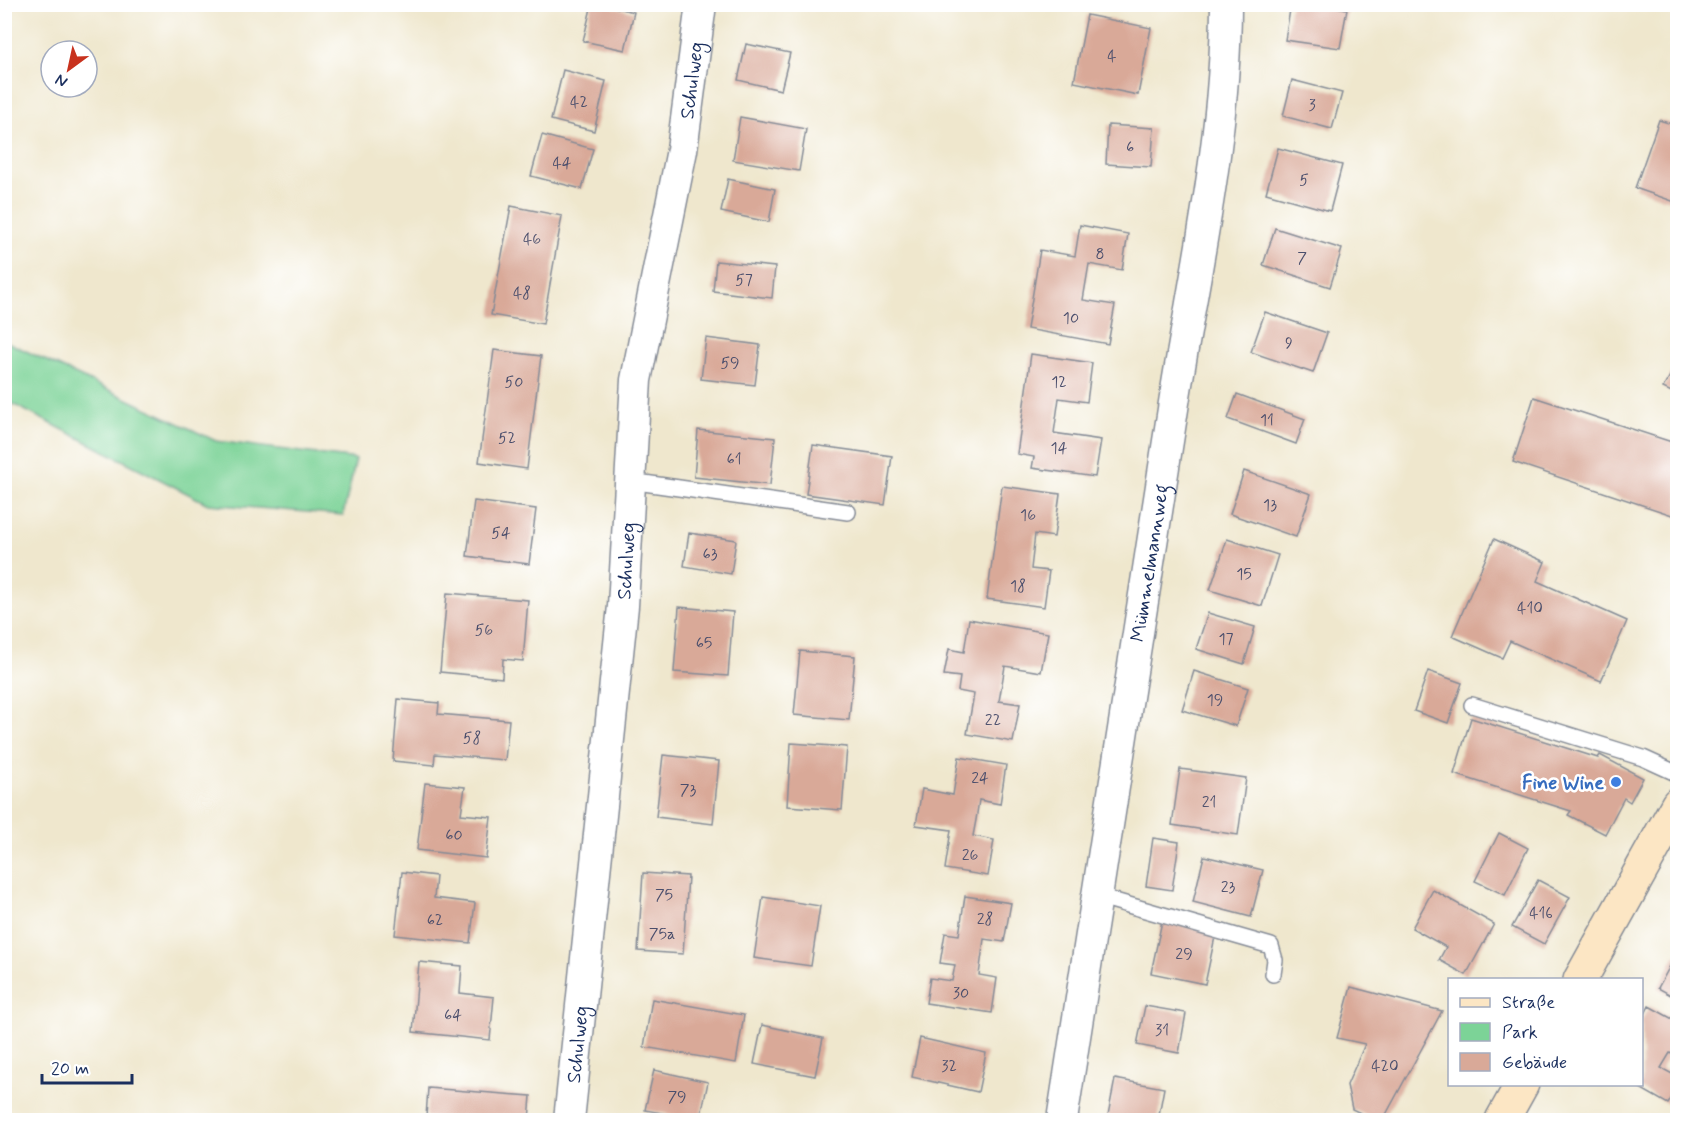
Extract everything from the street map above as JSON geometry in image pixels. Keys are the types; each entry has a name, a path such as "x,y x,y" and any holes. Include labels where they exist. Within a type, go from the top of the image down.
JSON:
{"main road":[{"path":"1581,978 1677,804"},
{"path":"1502,1120 1521,1086"}],"street":[{"name":"Schulweg","path":"569,1120 623,606 636,380 681,150 701,4"},
{"name":"Mümmelmannweg","path":"1062,1120 1182,350 1209,206 1226,51 1226,4"}],"lane":[{"path":"630,481 848,512"},
{"path":"1472,705 1643,758 1677,774"},
{"path":"1097,896 1271,946 1275,960 1273,974"}],"green space":[{"path":"5,341 216,441 356,459 343,515 208,504 5,400"}],"building":[{"path":"592,4 634,12 625,50 583,41"},
{"path":"1291,4 1320,4 1347,9 1340,48 1285,40"},
{"path":"1087,15 1151,28 1138,95 1074,82"},
{"path":"746,44 790,53 781,90 738,80"},
{"path":"563,70 606,81 594,131 551,120"},
{"path":"1292,80 1342,93 1332,129 1283,116"},
{"path":"740,117 806,129 799,171 733,160"},
{"path":"1659,120 1678,126 1678,203 1635,188"},
{"path":"1108,125 1154,128 1151,167 1106,164"},
{"path":"542,135 593,149 582,189 531,176"},
{"path":"1278,148 1342,165 1330,211 1266,193"},
{"path":"728,179 775,189 769,222 721,212"},
{"path":"511,206 562,216 543,324 491,315"},
{"path":"1080,225 1128,234 1122,270 1089,264 1083,300 1115,305 1108,344 1027,329 1040,250 1075,256"},
{"path":"1275,228 1342,249 1330,287 1263,265"},
{"path":"716,261 775,267 772,298 713,291"},
{"path":"1265,312 1327,333 1313,373 1251,352"},
{"path":"706,338 760,345 755,385 701,379"},
{"path":"494,350 541,356 527,469 479,462"},
{"path":"1031,354 1092,363 1087,402 1059,398 1054,433 1101,440 1095,477 1032,468 1034,457 1017,454"},
{"path":"1678,362 1678,395 1663,388"},
{"path":"1237,394 1305,419 1296,444 1228,419"},
{"path":"1534,397 1678,444 1678,517 1513,462"},
{"path":"698,430 775,438 770,485 694,477"},
{"path":"813,445 892,456 885,505 806,494"},
{"path":"1244,471 1311,494 1296,537 1230,514"},
{"path":"1002,486 1060,494 1054,537 1035,534 1031,569 1049,571 1044,607 987,599"},
{"path":"474,501 536,509 529,564 467,556"},
{"path":"689,533 736,540 731,574 684,566"},
{"path":"1227,539 1278,555 1262,606 1210,590"},
{"path":"1494,539 1545,562 1537,581 1627,621 1601,681 1510,641 1502,658 1452,636"},
{"path":"447,593 528,600 523,661 503,659 502,678 440,672"},
{"path":"679,607 733,612 728,676 674,672"},
{"path":"1208,613 1255,627 1244,664 1196,649"},
{"path":"969,619 1048,633 1041,672 1005,666 999,701 1020,704 1013,742 967,734 974,694 958,691 960,677 944,675 949,649 964,652"},
{"path":"800,651 855,656 849,720 794,715"},
{"path":"1194,671 1248,688 1236,726 1182,710"},
{"path":"1428,671 1462,683 1448,723 1414,711"},
{"path":"398,699 439,703 438,714 509,720 505,760 435,754 434,765 393,761"},
{"path":"1471,718 1598,758 1600,755 1643,778 1630,802 1624,798 1605,834 1568,815 1571,811 1454,774"},
{"path":"791,743 847,747 842,810 787,806"},
{"path":"663,755 719,761 713,824 656,817"},
{"path":"959,757 1006,765 1000,804 979,800 973,836 994,840 988,876 945,869 951,830 916,825 922,789 953,795"},
{"path":"1180,769 1246,778 1238,835 1172,825"},
{"path":"425,783 465,787 461,814 491,817 486,858 417,850"},
{"path":"1499,833 1528,848 1505,895 1475,881"},
{"path":"1153,838 1179,842 1172,890 1146,886"},
{"path":"1204,856 1263,870 1251,917 1193,902"},
{"path":"402,872 436,876 434,898 475,903 470,943 395,935"},
{"path":"643,873 688,876 683,954 638,951"},
{"path":"1538,880 1570,897 1544,944 1512,927"},
{"path":"1433,890 1494,924 1466,975 1439,960 1446,947 1412,928"},
{"path":"965,896 1011,903 1004,942 984,939 979,975 997,978 992,1013 926,1003 930,978 952,981 955,965 940,963 945,933 959,935"},
{"path":"763,897 820,906 811,966 754,958"},
{"path":"1162,921 1216,932 1205,984 1151,973"},
{"path":"1678,955 1678,999 1658,988"},
{"path":"419,962 462,966 460,993 494,997 490,1040 413,1032"},
{"path":"1351,987 1442,1011 1383,1120 1364,1120 1367,1116 1352,1109 1347,1085 1365,1044 1337,1038"},
{"path":"652,999 744,1015 736,1063 644,1047"},
{"path":"1145,1006 1186,1013 1179,1053 1137,1045"},
{"path":"1649,1006 1678,1022 1678,1057 1670,1053 1661,1068 1678,1077 1678,1087 1668,1104 1636,1086 1643,1086 1643,1018"},
{"path":"762,1025 823,1038 815,1076 754,1064"},
{"path":"920,1038 986,1053 978,1092 912,1077"},
{"path":"654,1070 708,1082 700,1120 645,1110"},
{"path":"1115,1079 1164,1088 1158,1120 1107,1120"},
{"path":"428,1088 531,1096 529,1120 426,1117"}],"place":[{"name":"Fine Wine","path":"1616,782"}]}
